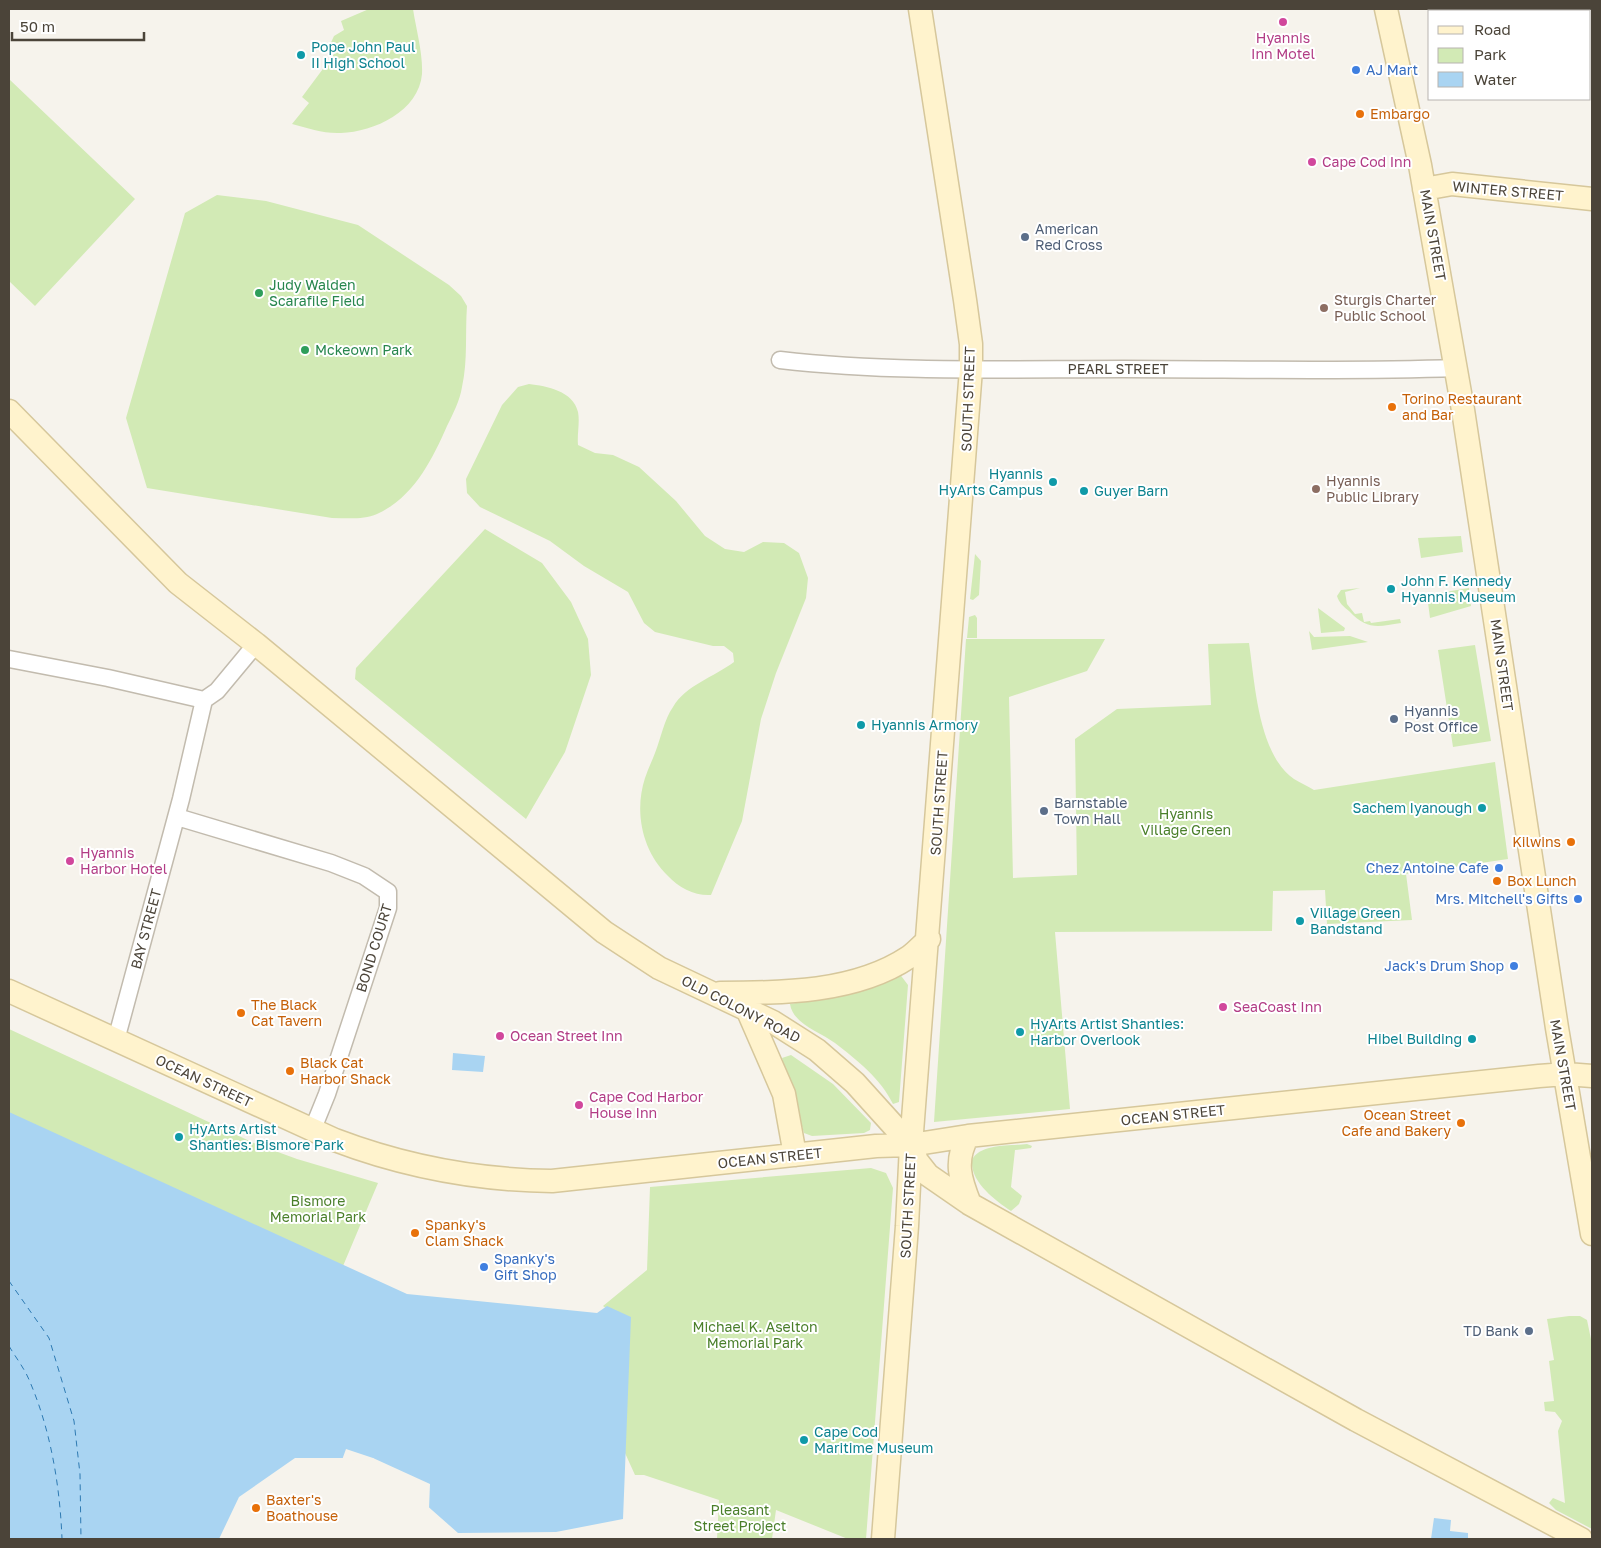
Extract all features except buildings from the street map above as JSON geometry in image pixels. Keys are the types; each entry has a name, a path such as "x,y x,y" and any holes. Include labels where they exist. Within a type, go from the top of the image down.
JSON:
{"main road":[{"name":"SOUTH STREET","path":"883,1539 907,1226 911,1145 929,939 971,369 971,344 965,300 920,9"},
{"name":"MAIN STREET","path":"1386,9 1424,189 1456,368 1557,1028 1592,1234"},
{"name":"WINTER STREET","path":"1424,189 1452,184 1592,199"},
{"name":"OLD COLONY ROAD","path":"9,411 178,583 256,644 604,932 659,968 747,1009 798,1037 817,1050 854,1083 911,1145 917,1161 928,1175 970,1204 1356,1420 1581,1539"},
{"path":"713,993 785,992 849,982 874,974 910,957 929,939"},
{"name":"OCEAN STREET","path":"9,991 312,1131 388,1159 429,1169 500,1180 552,1181 795,1155 911,1145 968,1136 1566,1074 1592,1076"},
{"path":"747,1009 784,1094 795,1155"},
{"path":"968,1136 960,1151 958,1170 970,1204"}],"street":[{"name":"PEARL STREET","path":"780,360 833,365 971,369 1239,371 1456,368"},
{"path":"9,659 108,678 204,700 217,691 256,644"},
{"name":"BAY STREET","path":"116,1040 177,817 204,700"},
{"name":"BOND COURT","path":"177,817 331,863 364,876 388,892 388,908 327,1094 312,1131"}],"green space":[{"path":"369,9 413,9 422,74 419,87 413,99 393,117 367,129 354,132 328,133 292,124 309,103 302,97 334,54 328,49 334,36 344,30 341,21"},
{"path":"9,79 135,199 35,306 9,281"},
{"name":"Mckeown Park","path":"217,195 266,201 358,225 449,285 461,296 467,306 464,377 456,407 435,452 420,476 401,498 377,514 361,518 332,518 147,488 126,418 185,213"},
{"path":"529,384 551,388 571,399 578,412 578,445 595,453 613,455 639,467 676,501 705,536 725,549 744,552 763,542 784,543 799,553 808,578 806,598 776,673 761,719 742,821 711,895 693,893 682,888 659,866 646,843 640,804 645,778 665,723 673,707 693,687 734,662 733,653 724,646 713,646 655,632 644,623 628,592 584,566 550,541 480,507 467,493 466,479 502,405 518,387"},
{"path":"485,529 542,563 571,602 588,639 591,675 565,752 526,819 355,679 356,668"},
{"path":"1461,536 1463,552 1421,558 1418,538"},
{"path":"975,554 981,561 979,595 973,600 970,599"},
{"path":"1360,588 1345,592 1347,604 1355,614 1362,613 1364,622 1370,621 1371,623 1400,619 1401,623 1373,626 1361,621 1355,617 1342,605 1337,596 1341,590"},
{"path":"1469,588 1471,606 1430,618 1427,595"},
{"path":"1318,608 1345,628 1344,631 1321,633"},
{"path":"975,615 977,618 977,638 967,638 969,617"},
{"path":"1309,631 1314,637 1350,636 1368,642 1312,650"},
{"name":"Hyannis Village Green","path":"966,639 1105,639 1087,671 1009,697 1013,878 1077,875 1075,739 1117,709 1211,705 1208,644 1249,643 1260,717 1273,753 1282,768 1294,779 1314,790 1495,762 1508,859 1406,874 1412,920 1327,924 1325,890 1273,891 1272,931 1055,932 1070,1109 934,1122"},
{"path":"1475,645 1491,741 1453,747 1438,650"},
{"path":"899,973 908,985 899,1102 893,1104 882,1086 868,1070 835,1043 808,1027 796,1017 790,1004 842,995"},
{"name":"Bismore Memorial Park","path":"9,1029 256,1144 297,1159 378,1183 343,1266 9,1114"},
{"path":"791,1055 833,1084 871,1123 870,1130 864,1133 812,1136 804,1133 782,1058"},
{"path":"1027,1144 1032,1146 1031,1148 1015,1150 1011,1187 1022,1196 1019,1204 1011,1211 991,1196 979,1183 972,1168 972,1160 976,1155 989,1148"},
{"name":"Michael K. Aselton Memorial Park","path":"871,1168 886,1173 893,1188 866,1539 848,1539 776,1510 772,1539 717,1539 719,1500 644,1475 635,1475 625,1453 629,1326 603,1306 647,1270 650,1187"},
{"path":"1580,1316 1587,1320 1592,1344 1592,1529 1556,1510 1549,1503 1553,1498 1565,1503 1558,1431 1562,1421 1555,1412 1545,1411 1544,1402 1554,1401 1549,1361 1554,1360 1547,1319"}],"water":[{"path":"453,1053 485,1056 483,1072 452,1070"},
{"path":"9,1112 407,1294 597,1313 607,1306 631,1317 623,1519 556,1532 458,1533 373,1458 295,1458 239,1497 219,1539 9,1539"},
{"path":"1434,1518 1451,1520 1450,1531 1468,1533 1468,1539 1431,1539"}],"pier":[{"path":"346,1449 373,1458 430,1484 429,1509 420,1506 372,1461 342,1460"}],"ferry route":[{"path":"9,1281 49,1338 74,1421 80,1474 81,1539"},
{"path":"9,1346 28,1377 44,1420 57,1479 62,1539"}],"place":[{"name":"Hyannis Inn Motel","path":"1283,22"},
{"name":"Pope John Paul II High School","path":"301,55"},
{"name":"AJ Mart","path":"1356,70"},
{"name":"Embargo","path":"1360,114"},
{"name":"Cape Cod Inn","path":"1312,162"},
{"name":"American Red Cross","path":"1025,237"},
{"name":"Judy Walden Scarafile Field","path":"259,293"},
{"name":"Sturgis Charter Public School","path":"1324,308"},
{"name":"Mckeown Park","path":"305,350"},
{"name":"Torino Restaurant and Bar","path":"1392,407"},
{"name":"Hyannis HyArts Campus","path":"1053,482"},
{"name":"Hyannis Public Library","path":"1316,489"},
{"name":"Guyer Barn","path":"1084,491"},
{"name":"John F. Kennedy Hyannis Museum","path":"1391,589"},
{"name":"Hyannis Post Office","path":"1394,719"},
{"name":"Hyannis Armory","path":"861,725"},
{"name":"Sachem Iyanough","path":"1482,808"},
{"name":"Barnstable Town Hall","path":"1044,811"},
{"name":"Kilwins","path":"1571,842"},
{"name":"Hyannis Harbor Hotel","path":"70,861"},
{"name":"Chez Antoine Cafe","path":"1499,868"},
{"name":"Box Lunch","path":"1497,881"},
{"name":"Mrs. Mitchell's Gifts","path":"1578,899"},
{"name":"Village Green Bandstand","path":"1300,921"},
{"name":"Jack's Drum Shop","path":"1514,966"},
{"name":"SeaCoast Inn","path":"1223,1007"},
{"name":"The Black Cat Tavern","path":"241,1013"},
{"name":"HyArts Artist Shanties: Harbor Overlook","path":"1020,1032"},
{"name":"Ocean Street Inn","path":"500,1036"},
{"name":"Hibel Building","path":"1472,1039"},
{"name":"Black Cat Harbor Shack","path":"290,1071"},
{"name":"Cape Cod Harbor House Inn","path":"579,1105"},
{"name":"Ocean Street Cafe and Bakery","path":"1461,1123"},
{"name":"HyArts Artist Shanties: Bismore Park","path":"179,1137"},
{"name":"Spanky's Clam Shack","path":"415,1233"},
{"name":"Spanky's Gift Shop","path":"484,1267"},
{"name":"TD Bank","path":"1529,1331"},
{"name":"Cape Cod Maritime Museum","path":"804,1440"},
{"name":"Baxter's Boathouse","path":"256,1508"}],"park label":[{"name":"Pleasant Street Project","path":"740,1518"}]}
